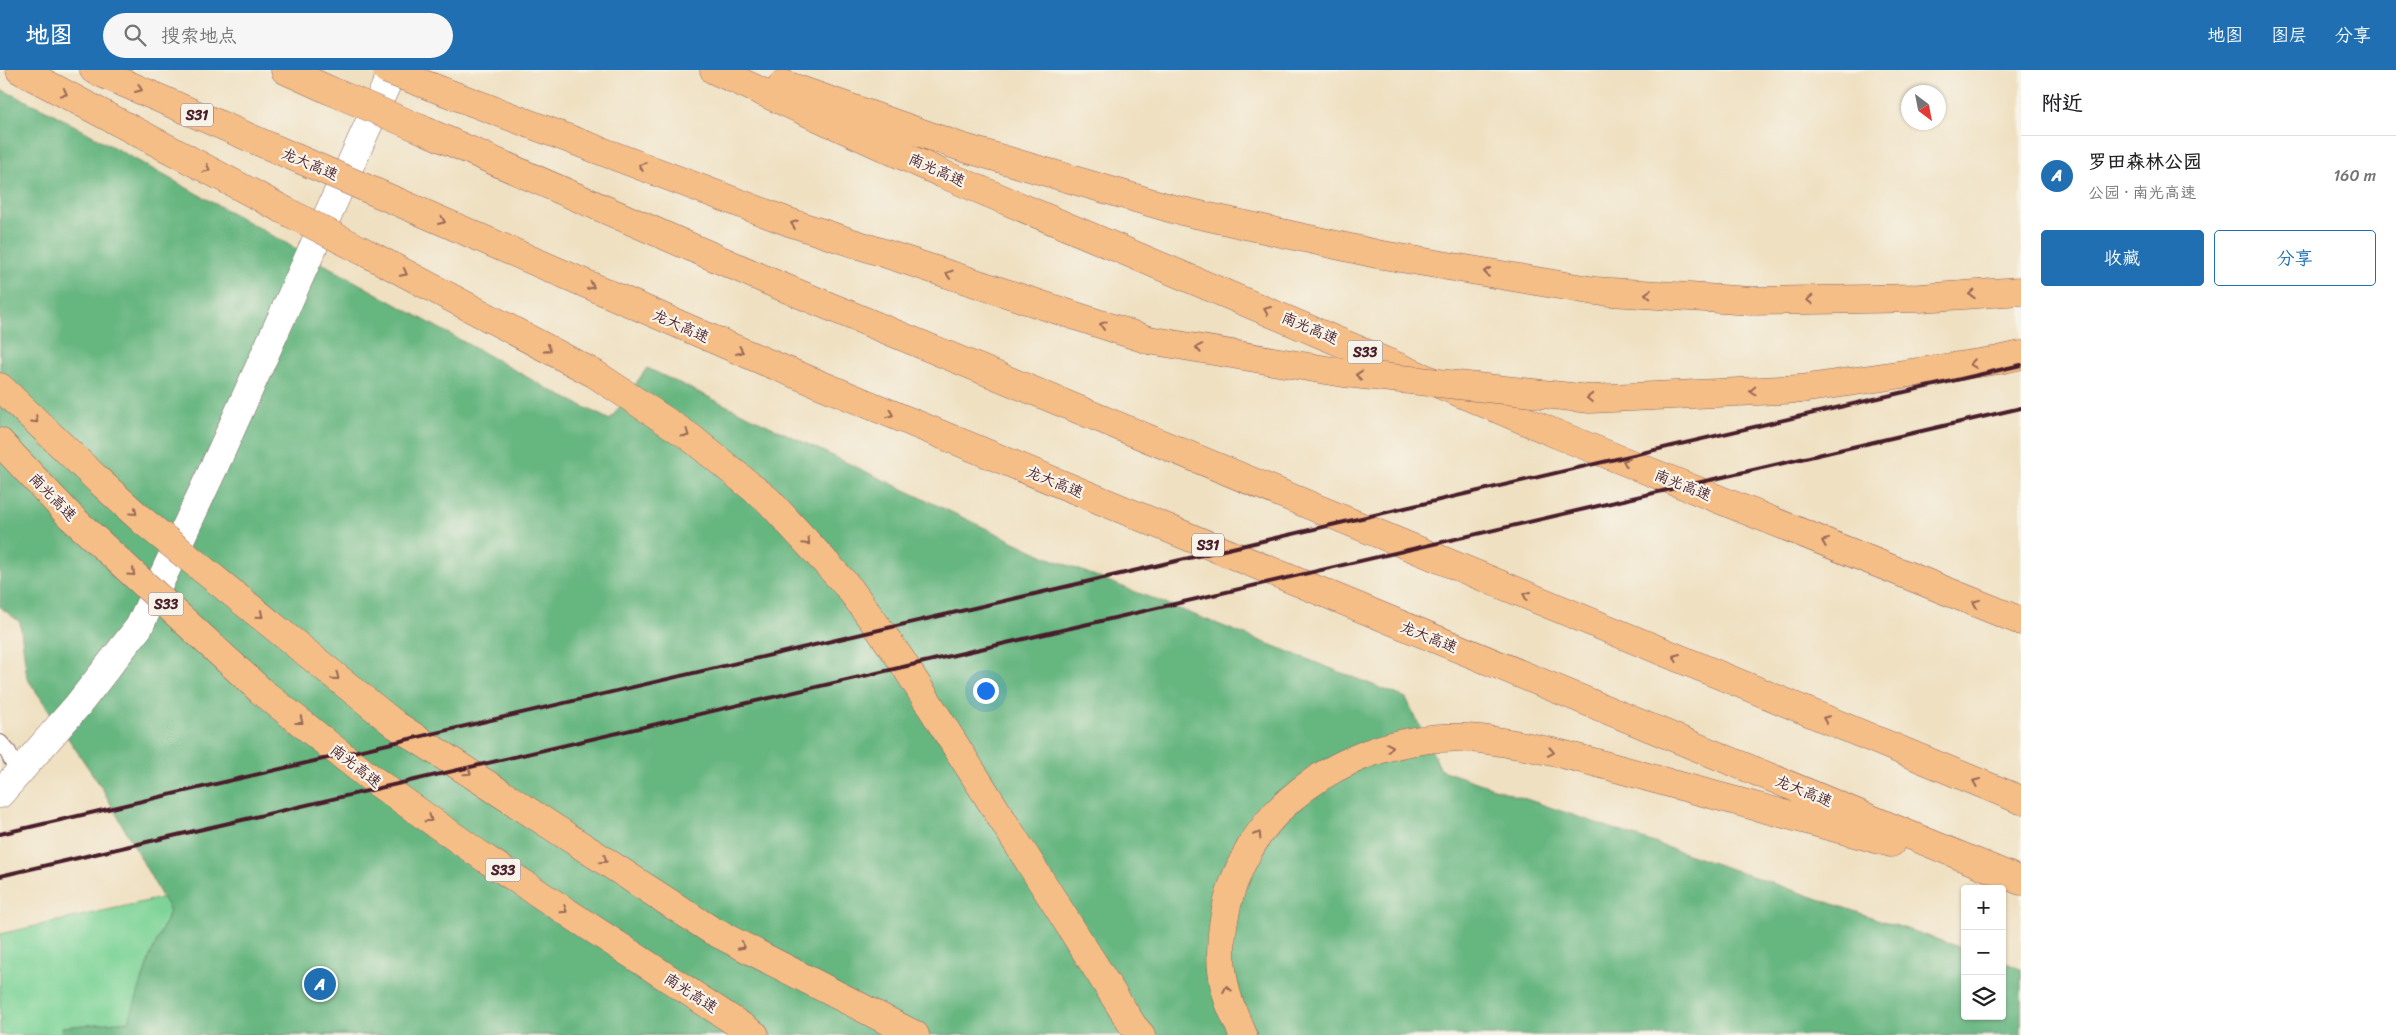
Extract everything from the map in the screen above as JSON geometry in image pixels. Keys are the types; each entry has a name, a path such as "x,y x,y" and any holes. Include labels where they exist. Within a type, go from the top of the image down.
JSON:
{"highway":[{"path":"20,70 595,374 690,437 769,501 850,589 900,658 1022,853 1133,1026 1141,1035"},
{"name":"龙大高速","path":"94,70 770,364 2009,876"},
{"path":"285,70 773,283 2021,800"},
{"path":"387,70 789,222 1149,340 1344,373 1590,399 1801,389 1999,360 2021,355"},
{"name":"南光高速","path":"714,70 943,174 1559,435 2021,622"},
{"path":"745,70 961,147 1164,206 1377,254 1595,291 1752,301 1920,298 2021,291"},
{"path":"0,387 143,521 396,725 711,930 915,1035"},
{"name":"南光高速","path":"0,442 70,516 261,691 372,779 486,859 755,1035"},
{"path":"1243,1035 1229,1001 1222,961 1225,907 1241,864 1261,829 1292,797 1334,768 1383,749 1436,739 1479,739 1576,757 2009,876"}],"street":[{"path":"0,794 9,770 83,700 139,628 215,465 393,70"}],"lane":[{"path":"0,743 8,752 9,770"}],"green space":[{"path":"0,89 50,112 552,391 610,420 647,368 1044,556 1406,698 1441,770 1961,948 1961,1020 2006,1020 2006,963 2021,968 2021,1035 62,1035 62,1027 129,1021 150,956 170,911 102,788 27,678 20,622 0,607"},
{"path":"403,844 718,1035 0,1035 0,934"}],"railway":[{"path":"0,834 2021,365"},
{"path":"0,876 2021,408"}],"place":[{"name":"罗田森林公园","path":"320,984"}]}
